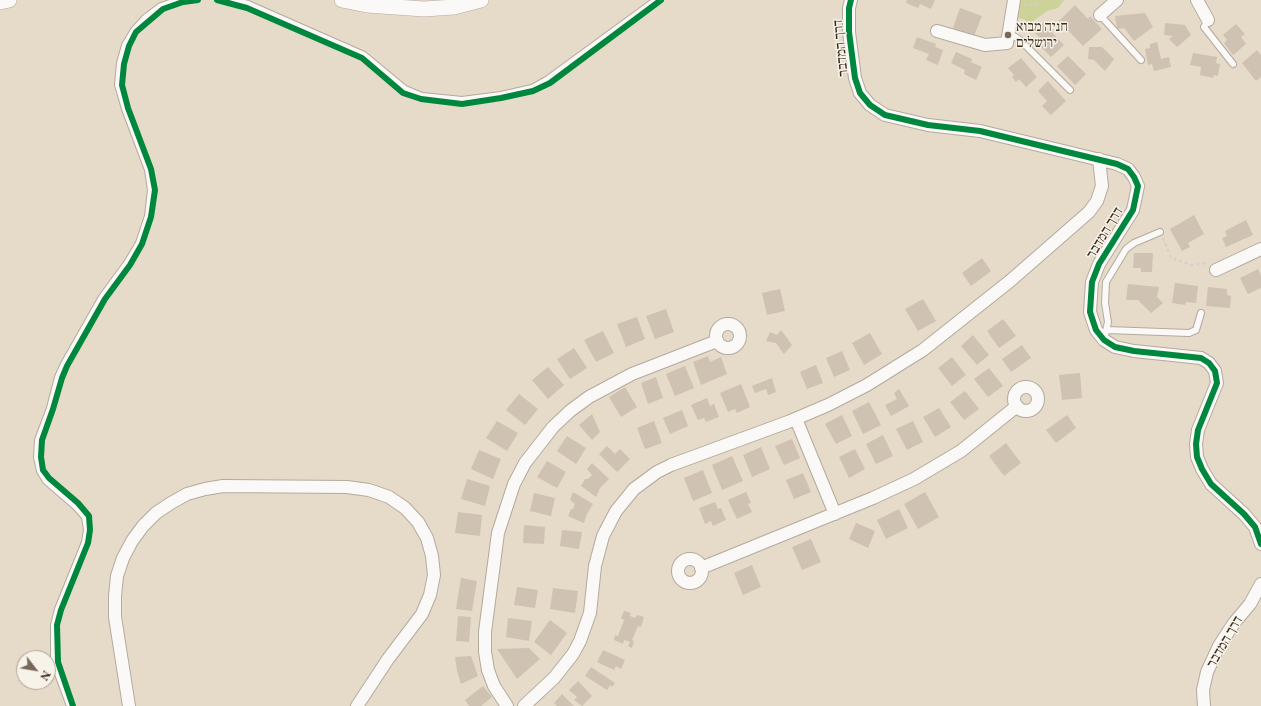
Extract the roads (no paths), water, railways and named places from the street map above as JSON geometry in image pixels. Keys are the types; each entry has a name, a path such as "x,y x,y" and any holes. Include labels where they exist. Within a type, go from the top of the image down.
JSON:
{"street":[{"path":"0,2 9,0"},
{"path":"342,0 367,5 424,9 454,7 481,0"},
{"name":"דרך המדבר","path":"851,0 849,8 849,32 855,78 860,94 870,104 886,115 928,125 980,131 1099,159 1128,169 1138,186 1132,210 1099,264 1092,282 1090,312 1096,330 1106,335"},
{"path":"1100,15 1117,0"},
{"path":"1197,0 1208,20"},
{"path":"937,31 985,45 1008,38 1013,6"},
{"path":"524,706 554,678 580,641 590,613 595,566 602,536 616,511 629,494 645,480 671,465 796,419 867,385 923,350 970,314 1060,239 1089,212 1097,201 1102,186 1099,159"},
{"path":"1216,270 1261,249"},
{"path":"1106,335 1115,347 1134,352 1201,358 1209,363 1216,371 1217,383 1198,430 1196,444 1197,457 1211,484 1244,514 1255,527 1261,544"},
{"path":"507,706 494,686 488,670 485,652 485,632 498,533 514,484 525,463 553,426 589,397 632,374 717,341"},
{"path":"701,568 894,489 931,470 970,444 1017,406"},
{"path":"796,419 835,514"},
{"path":"129,706 115,610 117,576 123,558 132,541 143,526 156,513 171,502 187,494 223,486 347,487 370,490 389,497 405,508 418,522 427,538 432,556 434,575 430,595 422,614 388,659 357,706"},
{"name":"דרך המדבר","path":"1204,706 1203,690 1208,672 1216,653 1261,584"}],"lane":[{"path":"70,706 54,663 54,625 58,609 85,542 87,530 85,517 46,480 40,471 37,457 38,440 50,408 58,377 64,364 102,297 127,263 139,243 148,216 151,190 148,170 125,110 118,85 120,63 126,45 134,30 145,18 161,6 179,0"},
{"path":"234,0 248,4 364,55 405,89 422,96 462,100 501,95 532,88 548,80 656,0"},
{"path":"1100,15 1141,60"},
{"path":"1208,20 1204,26 1233,64"},
{"path":"1008,38 1020,40 1070,90"},
{"path":"1160,232 1126,248 1106,282 1106,335 1189,333 1196,330 1201,313"}],"place":[{"name":"חניה מבוא ירושלים","path":"1008,35"}]}
